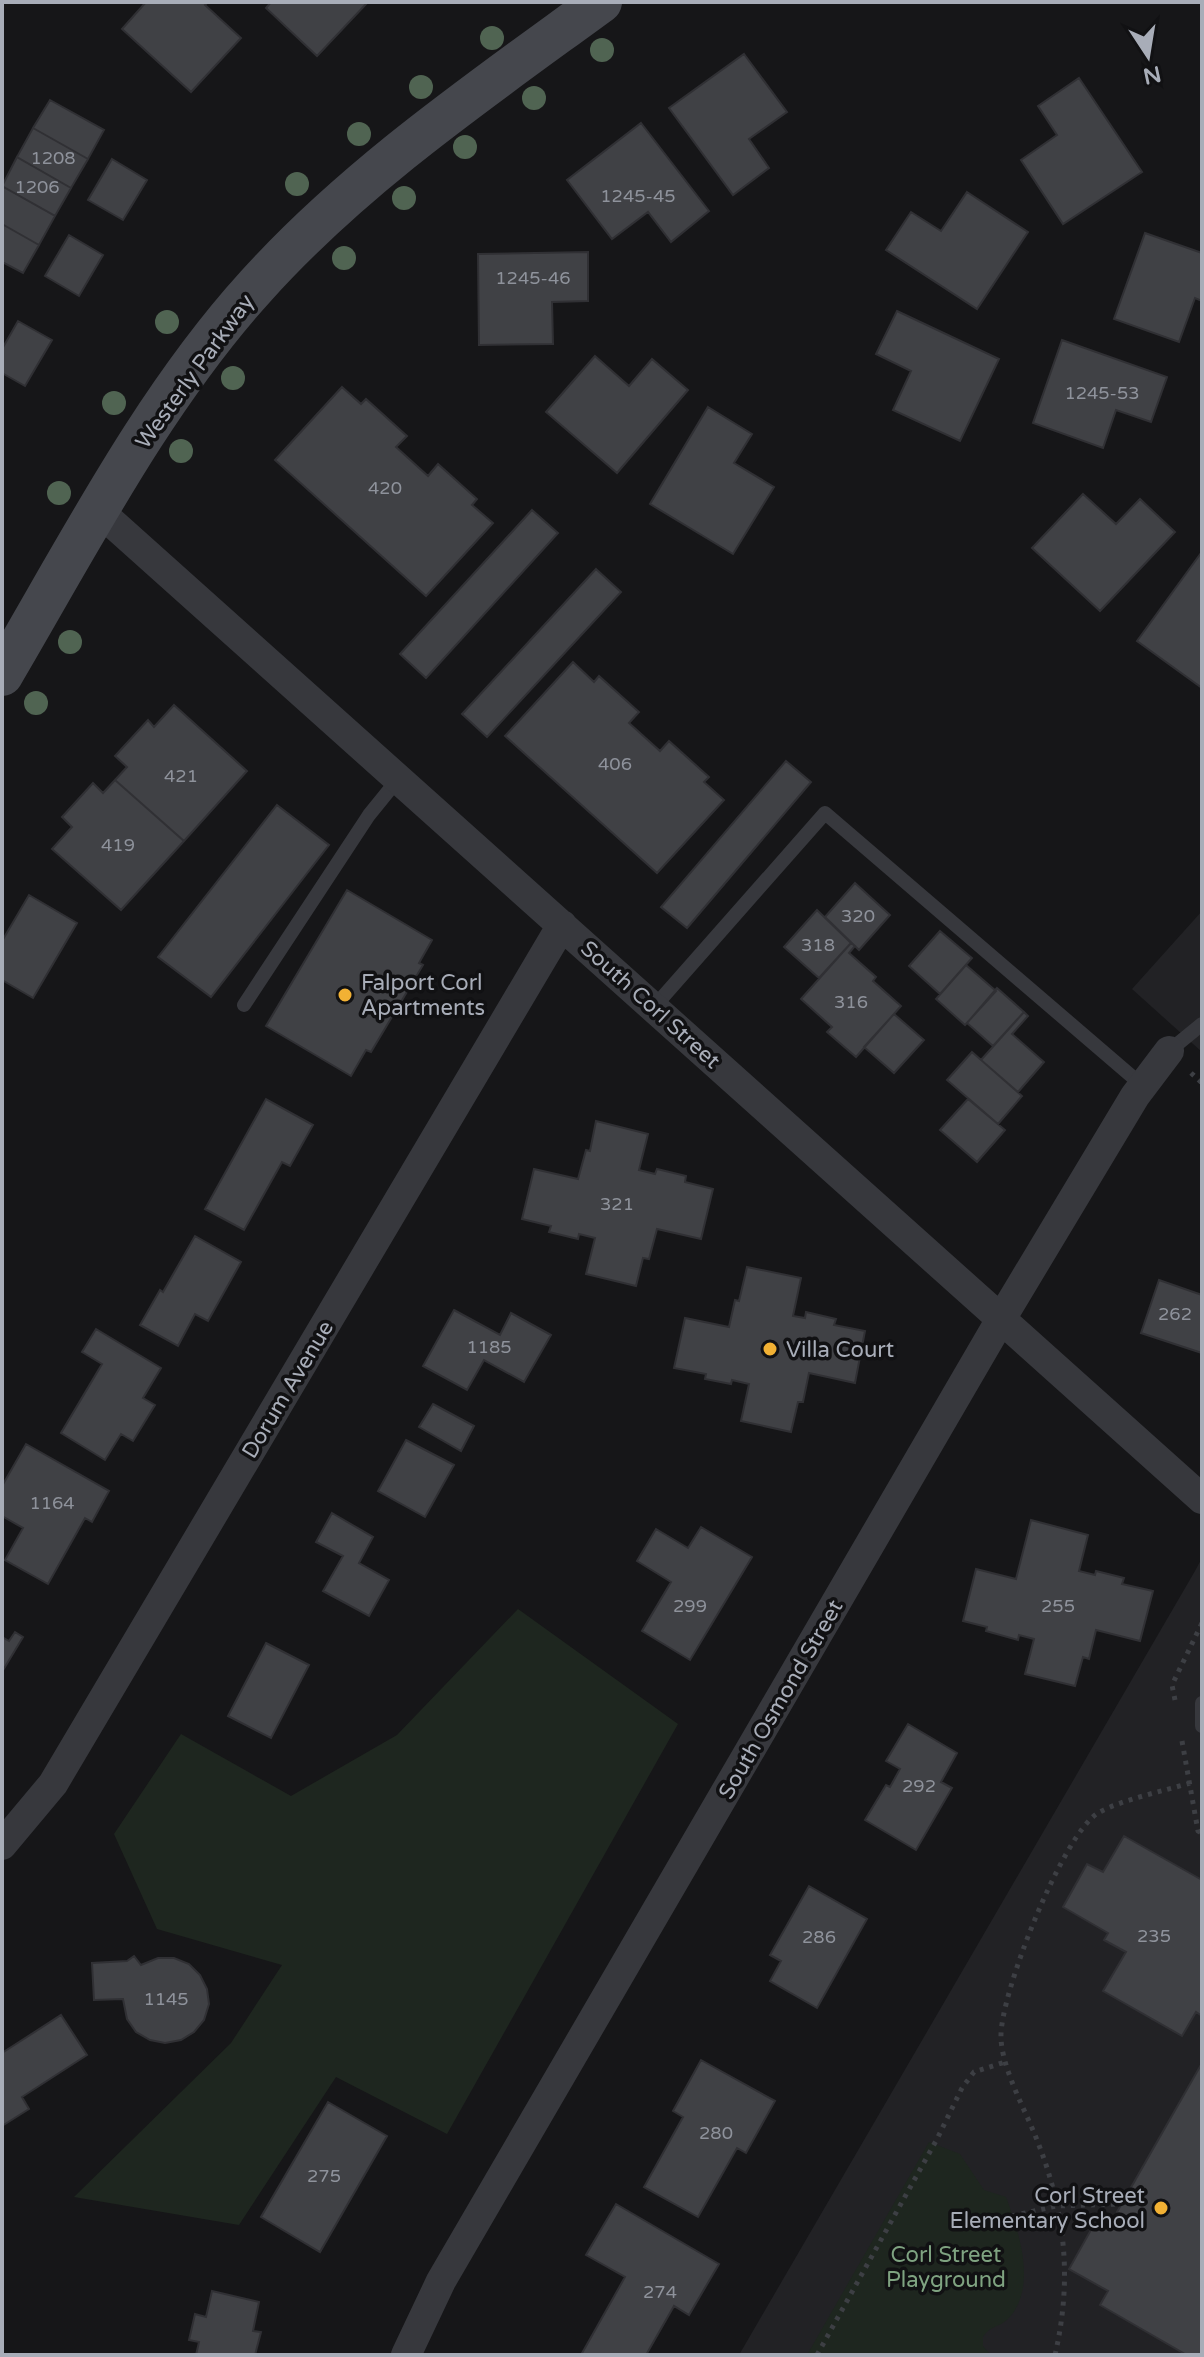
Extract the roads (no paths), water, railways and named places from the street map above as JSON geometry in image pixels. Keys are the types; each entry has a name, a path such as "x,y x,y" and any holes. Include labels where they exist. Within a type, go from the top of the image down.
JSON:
{"main road":[{"name":"Westerly Parkway","path":"2,675 113,485 215,333 293,248 430,128 601,2"}],"street":[{"name":"South Corl Street","path":"99,511 1202,1499"},
{"name":"Dorum Avenue","path":"2,1845 53,1784 562,925"},
{"name":"South Osmond Street","path":"406,2355 441,2281 1001,1319 1143,1086 1169,1051"}],"lane":[{"path":"244,1005 369,815 399,778"},
{"path":"654,1007 825,813 1143,1086"},
{"path":"1169,1051 1202,1024"},
{"path":"1202,1703 1202,1726"}],"place":[{"name":"Falport Corl Apartments","path":"345,995"},
{"name":"Villa Court","path":"770,1349"},
{"name":"Corl Street Elementary School","path":"1161,2208"}],"park label":[{"name":"Corl Street Playground","path":"946,2266"}]}
